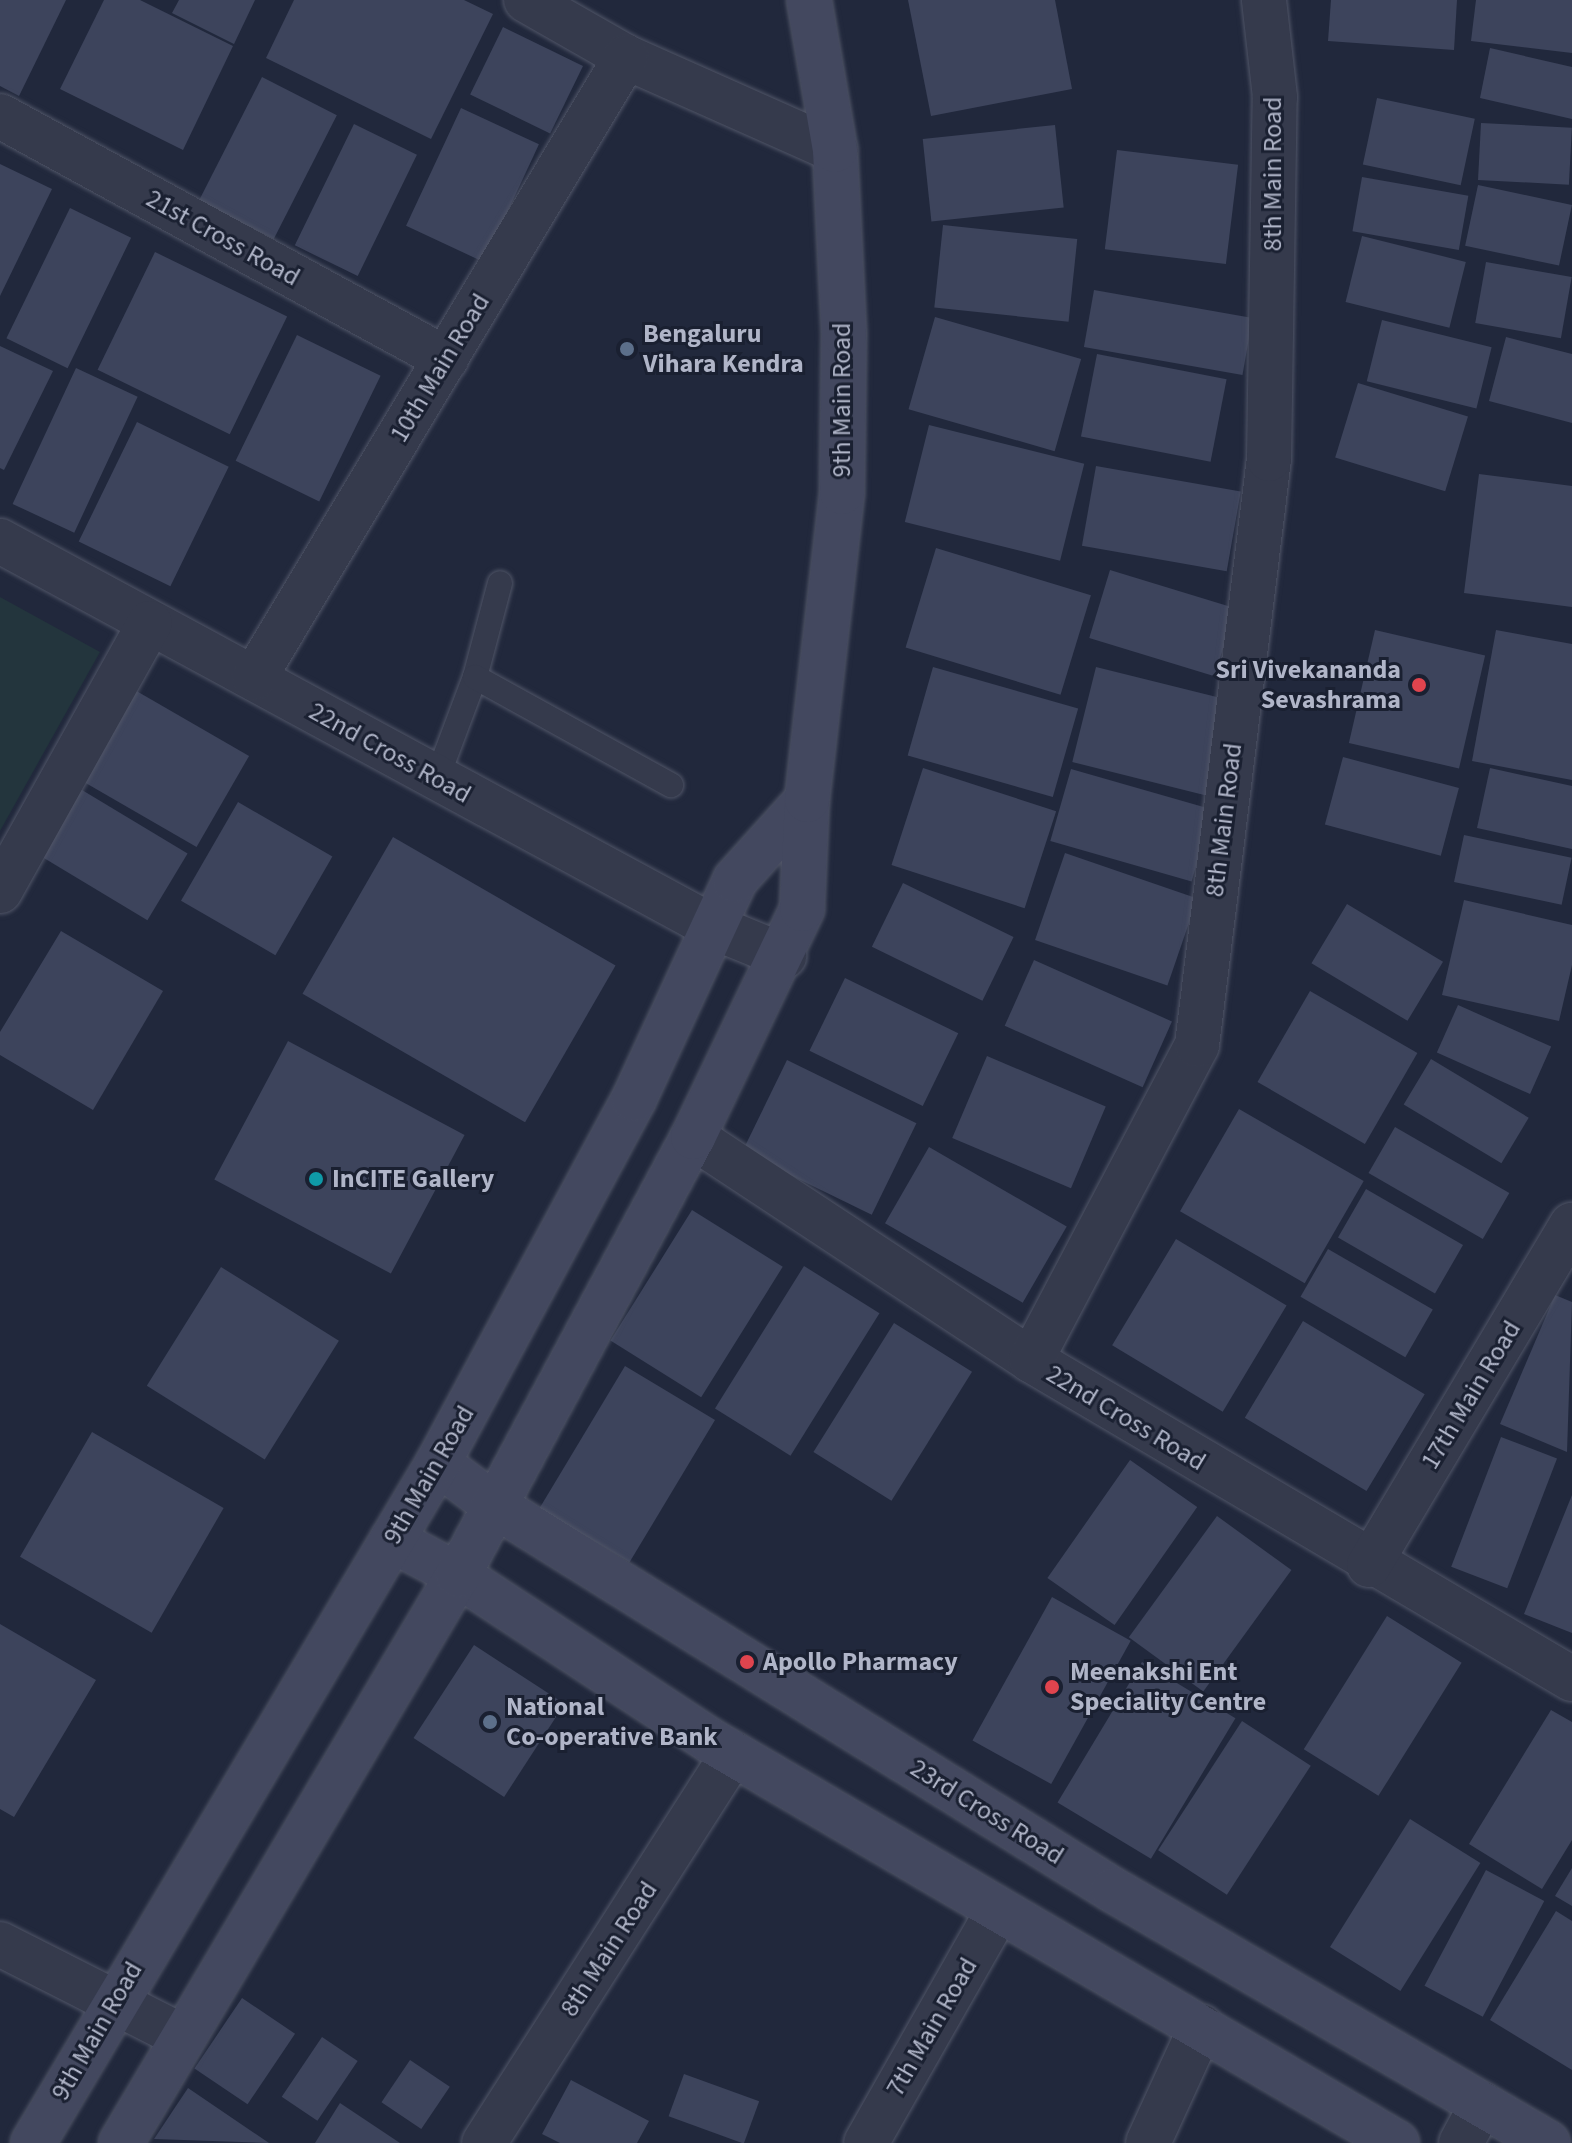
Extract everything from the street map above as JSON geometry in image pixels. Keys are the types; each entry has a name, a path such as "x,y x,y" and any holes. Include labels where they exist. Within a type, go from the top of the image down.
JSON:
{"main road":[{"name":"9th Main Road","path":"121,2143 458,1575 693,1137 784,956 802,909 807,800 842,492 844,334 835,150 809,0"},
{"name":"9th Main Road","path":"33,2143 113,2002 438,1463 634,1099 735,880 807,800"},
{"name":"23rd Cross Road","path":"438,1463 494,1505 1113,1890 1548,2143"},
{"path":"392,1540 458,1575 733,1754 1397,2143"}],"street":[{"path":"526,0 626,57 835,150"},
{"name":"8th Main Road","path":"1031,1360 1197,1045 1269,459 1275,97 1264,0"},
{"name":"10th Main Road","path":"254,678 626,57"},
{"name":"21st Cross Road","path":"0,116 446,359"},
{"name":"22nd Cross Road","path":"0,541 713,927 784,956"},
{"path":"0,891 150,623"},
{"name":"22nd Cross Road","path":"693,1137 1031,1360 1369,1565 1572,1679"},
{"name":"17th Main Road","path":"1369,1565 1572,1225"},
{"name":"8th Main Road","path":"484,2143 733,1754"},
{"name":"7th Main Road","path":"866,2143 998,1911"},
{"path":"0,1944 183,2037"},
{"path":"1148,2143 1201,2027"},
{"path":"1461,2143 1482,2104"}],"lane":[{"path":"437,778 475,677 500,583"},
{"path":"475,677 671,785"}],"shaded area":[{"path":"0,597 100,652 0,831"}],"building":[{"path":"0,0 66,0 19,96 0,86"},
{"path":"104,0 140,0 233,46 183,150 60,89"},
{"path":"179,0 255,0 234,44 172,13"},
{"path":"294,0 464,0 493,14 431,139 266,58"},
{"path":"908,0 1055,0 1072,89 931,116"},
{"path":"1331,0 1457,0 1454,50 1328,41"},
{"path":"1476,0 1572,0 1572,53 1471,41"},
{"path":"503,27 583,66 550,133 470,94"},
{"path":"1490,48 1572,67 1572,119 1480,98"},
{"path":"262,77 337,115 274,239 199,201"},
{"path":"1377,98 1475,119 1461,185 1363,165"},
{"path":"461,108 539,144 484,262 406,226"},
{"path":"1481,123 1572,128 1569,185 1478,180"},
{"path":"354,124 417,155 358,276 295,245"},
{"path":"1055,125 1064,208 931,221 923,139"},
{"path":"1117,150 1238,165 1226,264 1105,249"},
{"path":"0,164 52,189 0,296"},
{"path":"1362,177 1468,196 1459,250 1352,231"},
{"path":"1478,185 1572,205 1559,266 1465,246"},
{"path":"70,208 131,238 68,368 6,338"},
{"path":"943,225 1077,239 1069,322 934,308"},
{"path":"1362,236 1466,262 1449,328 1346,302"},
{"path":"155,252 287,316 230,434 98,370"},
{"path":"1486,262 1572,277 1561,338 1475,323"},
{"path":"1094,290 1253,318 1242,375 1084,347"},
{"path":"935,317 1081,359 1055,451 909,409"},
{"path":"1382,320 1492,347 1476,408 1367,381"},
{"path":"297,335 381,376 319,502 236,461"},
{"path":"1506,337 1572,354 1572,423 1489,401"},
{"path":"0,346 53,371 4,470 0,468"},
{"path":"1097,354 1227,379 1211,462 1081,436"},
{"path":"76,368 138,397 74,533 13,504"},
{"path":"1358,383 1468,417 1445,491 1335,458"},
{"path":"137,422 229,467 170,586 79,542"},
{"path":"929,425 1084,464 1060,561 905,522"},
{"path":"1096,466 1241,492 1227,571 1082,546"},
{"path":"1479,474 1572,486 1572,607 1464,593"},
{"path":"936,548 1091,595 1061,695 906,647"},
{"path":"1110,570 1235,608 1215,676 1089,638"},
{"path":"1375,630 1485,655 1459,768 1349,743"},
{"path":"1496,630 1572,644 1572,780 1472,761"},
{"path":"933,667 1078,709 1053,797 908,755"},
{"path":"1096,667 1232,701 1208,796 1072,762"},
{"path":"133,689 249,756 197,847 80,780"},
{"path":"1343,757 1459,788 1441,856 1325,825"},
{"path":"923,768 1056,811 1025,908 891,865"},
{"path":"1490,768 1572,786 1572,849 1477,828"},
{"path":"1071,769 1212,810 1192,882 1050,841"},
{"path":"77,787 188,853 147,920 37,854"},
{"path":"238,802 332,856 275,955 181,901"},
{"path":"1464,835 1572,858 1562,905 1454,882"},
{"path":"393,837 616,965 525,1122 302,994"},
{"path":"1065,853 1197,899 1167,986 1035,940"},
{"path":"903,883 1014,937 982,1001 872,947"},
{"path":"1464,900 1572,925 1572,965 1559,1021 1442,995"},
{"path":"1347,904 1443,962 1407,1021 1311,963"},
{"path":"61,931 163,991 93,1110 0,1055 0,1032"},
{"path":"1034,960 1172,1021 1143,1087 1005,1026"},
{"path":"845,978 958,1033 923,1106 809,1051"},
{"path":"1310,991 1417,1053 1365,1144 1258,1082"},
{"path":"1458,1005 1551,1046 1530,1094 1437,1053"},
{"path":"288,1041 465,1135 391,1274 214,1180"},
{"path":"987,1056 1106,1106 1071,1188 952,1138"},
{"path":"1431,1059 1529,1118 1501,1163 1404,1104"},
{"path":"787,1060 916,1123 872,1215 742,1152"},
{"path":"1239,1109 1364,1181 1305,1283 1180,1211"},
{"path":"1395,1127 1509,1193 1483,1239 1368,1173"},
{"path":"929,1147 1067,1226 1023,1303 885,1223"},
{"path":"1366,1189 1463,1245 1435,1293 1338,1237"},
{"path":"692,1210 783,1267 701,1397 610,1341"},
{"path":"1176,1239 1287,1305 1223,1412 1112,1345"},
{"path":"1328,1249 1433,1310 1405,1357 1300,1297"},
{"path":"804,1266 879,1313 790,1456 715,1408"},
{"path":"221,1267 339,1341 265,1459 147,1386"},
{"path":"1555,1295 1572,1302 1567,1452 1500,1424"},
{"path":"1303,1321 1425,1394 1367,1491 1245,1418"},
{"path":"894,1323 972,1372 891,1501 813,1452"},
{"path":"625,1366 715,1420 630,1562 540,1508"},
{"path":"92,1432 224,1508 152,1633 20,1557"},
{"path":"1501,1437 1557,1459 1507,1588 1451,1567"},
{"path":"1130,1460 1197,1507 1115,1625 1047,1578"},
{"path":"1572,1495 1572,1633 1524,1614"},
{"path":"1217,1516 1291,1570 1203,1691 1129,1637"},
{"path":"1052,1597 1131,1641 1051,1784 972,1740"},
{"path":"1387,1616 1462,1663 1378,1796 1304,1749"},
{"path":"0,1624 96,1680 14,1817 0,1809"},
{"name":"National Co-operative Bank","path":"474,1645 565,1704 504,1797 414,1738"},
{"path":"1142,1662 1235,1718 1151,1859 1058,1803"},
{"path":"1551,1710 1572,1722 1572,1840 1542,1889 1469,1844"},
{"path":"1242,1721 1311,1766 1227,1895 1158,1850"},
{"path":"1410,1819 1480,1863 1400,1991 1330,1947"},
{"path":"1572,1868 1572,1906 1555,1896"},
{"path":"1486,1870 1544,1901 1483,2017 1424,1986"},
{"path":"1556,1911 1572,1921 1572,2070 1490,2020"},
{"path":"242,1998 295,2034 248,2104 194,2068"},
{"path":"322,2037 358,2061 317,2121 282,2097"},
{"path":"410,2060 450,2087 421,2129 381,2102"},
{"path":"684,2074 759,2101 744,2143 669,2116"},
{"path":"571,2080 649,2121 637,2143 560,2143 542,2134"},
{"path":"188,2088 269,2143 154,2139"},
{"path":"340,2103 400,2143 315,2143"}],"place":[{"name":"Bengaluru Vihara Kendra","path":"627,349"},
{"name":"Sri Vivekananda Sevashrama","path":"1419,685"},
{"name":"InCITE Gallery","path":"316,1179"},
{"name":"Apollo Pharmacy","path":"747,1662"},
{"name":"Meenakshi Ent Speciality Centre","path":"1052,1687"},
{"name":"National Co-operative Bank","path":"490,1722"}]}
